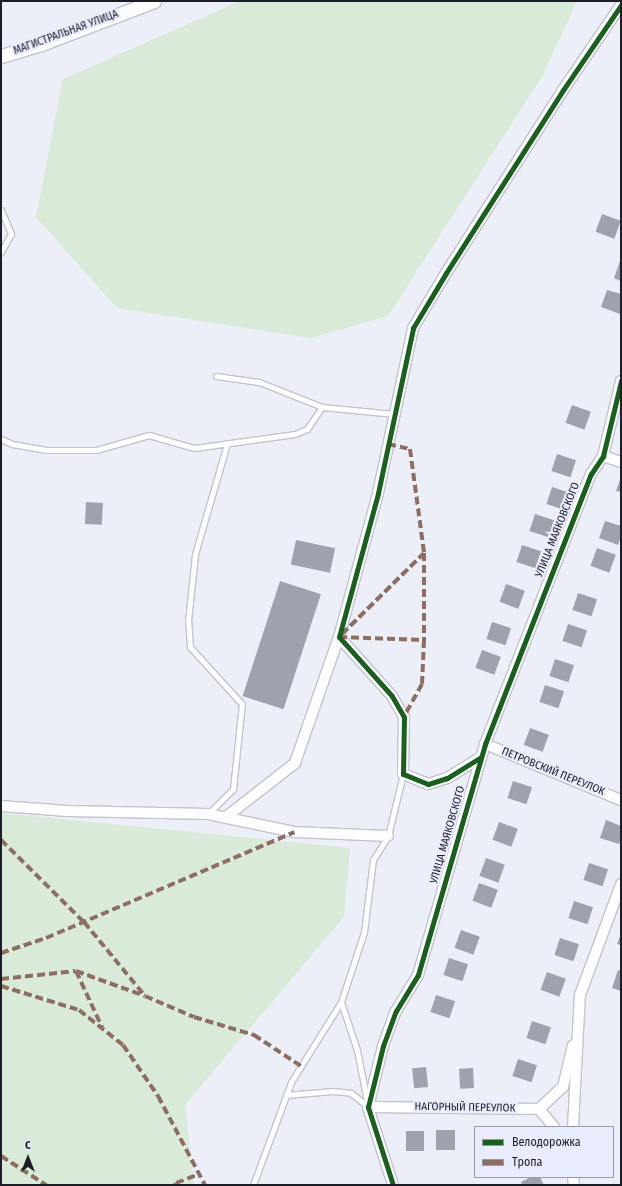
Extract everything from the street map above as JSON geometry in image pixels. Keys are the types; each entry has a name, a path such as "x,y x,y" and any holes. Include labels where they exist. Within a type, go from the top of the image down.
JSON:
{"street":[{"name":"МАГИСТРАЛЬНАЯ УЛИЦА","path":"1,56 41,44 154,1"},
{"path":"226,817 295,763 339,637 378,493 414,328 450,267 559,97 621,5"},
{"name":"УЛИЦА МАЯКОВСКОГО","path":"368,1107 383,1046 396,1011 418,975 485,744 591,474 603,456 621,381"},
{"path":"603,456 621,462"},
{"path":"339,637 392,696 404,717 403,774 428,784 447,778 481,757"},
{"name":"ПЕТРОВСКИЙ ПЕРЕУЛОК","path":"485,744 621,800"},
{"path":"1,806 68,811 208,814 294,832 388,836"},
{"path":"573,1126 580,995 621,884"},
{"path":"553,1126 539,1109 563,1087 579,1020"},
{"path":"368,1107 393,1185"},
{"name":"НАГОРНЫЙ ПЕРЕУЛОК","path":"368,1107 539,1109"}],"lane":[{"path":"1,210 11,234 1,252"},
{"path":"216,376 259,382 322,407 395,414"},
{"path":"1,439 12,444 46,450 96,450 149,435 194,448 295,434 308,429 322,407"},
{"path":"208,814 233,789 242,704 190,647 188,620 195,554 227,444"},
{"path":"253,1185 291,1082 341,1002 364,932 373,860 388,836 403,774"},
{"path":"341,1002 357,1050 368,1107"},
{"path":"286,1095 333,1092 351,1093 368,1107"}],"green space":[{"path":"240,1 577,1 543,75 388,316 311,338 117,308 36,217 63,79"},
{"path":"1,813 350,848 344,917 185,1105 194,1185 1,1185"}],"building":[{"path":"602,214 621,221 614,239 596,232"},
{"path":"621,261 621,281 614,278"},
{"path":"607,290 621,294 620,314 601,307"},
{"path":"572,405 591,412 584,430 566,423"},
{"path":"557,454 576,460 570,477 551,471"},
{"path":"621,477 621,492 616,491"},
{"path":"552,487 571,493 565,510 546,504"},
{"path":"86,502 103,503 102,525 85,524"},
{"path":"535,514 554,520 548,537 529,531"},
{"path":"605,521 621,526 621,537 618,545 599,538"},
{"path":"296,540 335,548 330,573 291,564"},
{"path":"522,545 541,551 535,568 516,562"},
{"path":"597,548 616,555 609,573 591,566"},
{"path":"280,581 321,594 284,709 243,696"},
{"path":"506,584 525,591 518,609 500,602"},
{"path":"578,593 597,599 591,616 572,610"},
{"path":"492,622 511,628 505,645 486,639"},
{"path":"568,624 587,630 581,647 562,641"},
{"path":"482,650 501,657 494,675 476,668"},
{"path":"555,659 574,665 568,682 549,676"},
{"path":"545,685 564,691 558,708 539,702"},
{"path":"530,728 549,735 543,752 524,745"},
{"path":"513,781 532,787 526,804 507,798"},
{"path":"606,820 621,826 621,837 619,844 600,838"},
{"path":"499,822 518,829 511,847 493,840"},
{"path":"486,858 505,865 498,883 480,876"},
{"path":"589,863 608,869 602,886 583,880"},
{"path":"479,883 498,890 491,908 473,901"},
{"path":"574,901 593,907 587,924 568,918"},
{"path":"461,930 480,937 473,955 455,948"},
{"path":"621,934 621,945 617,944"},
{"path":"560,938 579,944 573,961 554,955"},
{"path":"449,958 468,964 462,981 443,975"},
{"path":"618,970 621,971 621,991 612,988"},
{"path":"547,972 566,979 559,997 541,990"},
{"path":"436,995 455,1001 449,1018 430,1012"},
{"path":"532,1021 551,1027 545,1044 526,1038"},
{"path":"518,1059 537,1065 531,1082 512,1076"},
{"path":"426,1067 428,1087 414,1088 412,1068"},
{"path":"473,1068 474,1088 460,1089 459,1069"},
{"path":"436,1130 455,1130 455,1150 436,1150"},
{"path":"406,1131 424,1131 424,1151 406,1151"},
{"path":"529,1178 540,1178 544,1185 522,1185 521,1182"}],"marked path":[{"path":"388,444 410,449 424,553 424,640 422,684 404,717"},
{"path":"342,634 424,553"},
{"path":"339,637 424,640"},
{"path":"1,953 46,938 294,832"},
{"path":"1,840 84,922 145,996 194,1017 254,1035 301,1066"},
{"path":"76,971 102,1027"},
{"path":"1,979 76,971 145,996"},
{"path":"1,986 79,1010 123,1045 158,1096 205,1185"},
{"path":"1,1156 46,1185"},
{"path":"175,1185 176,1183 200,1174"}],"cycle path":[{"path":"481,757 447,778 428,784 403,774 404,717 392,696 339,637 378,493 413,328 446,273 563,90 621,5"},
{"path":"393,1185 368,1107 383,1046 396,1011 418,975 485,744 591,474 603,456 621,381"}]}
